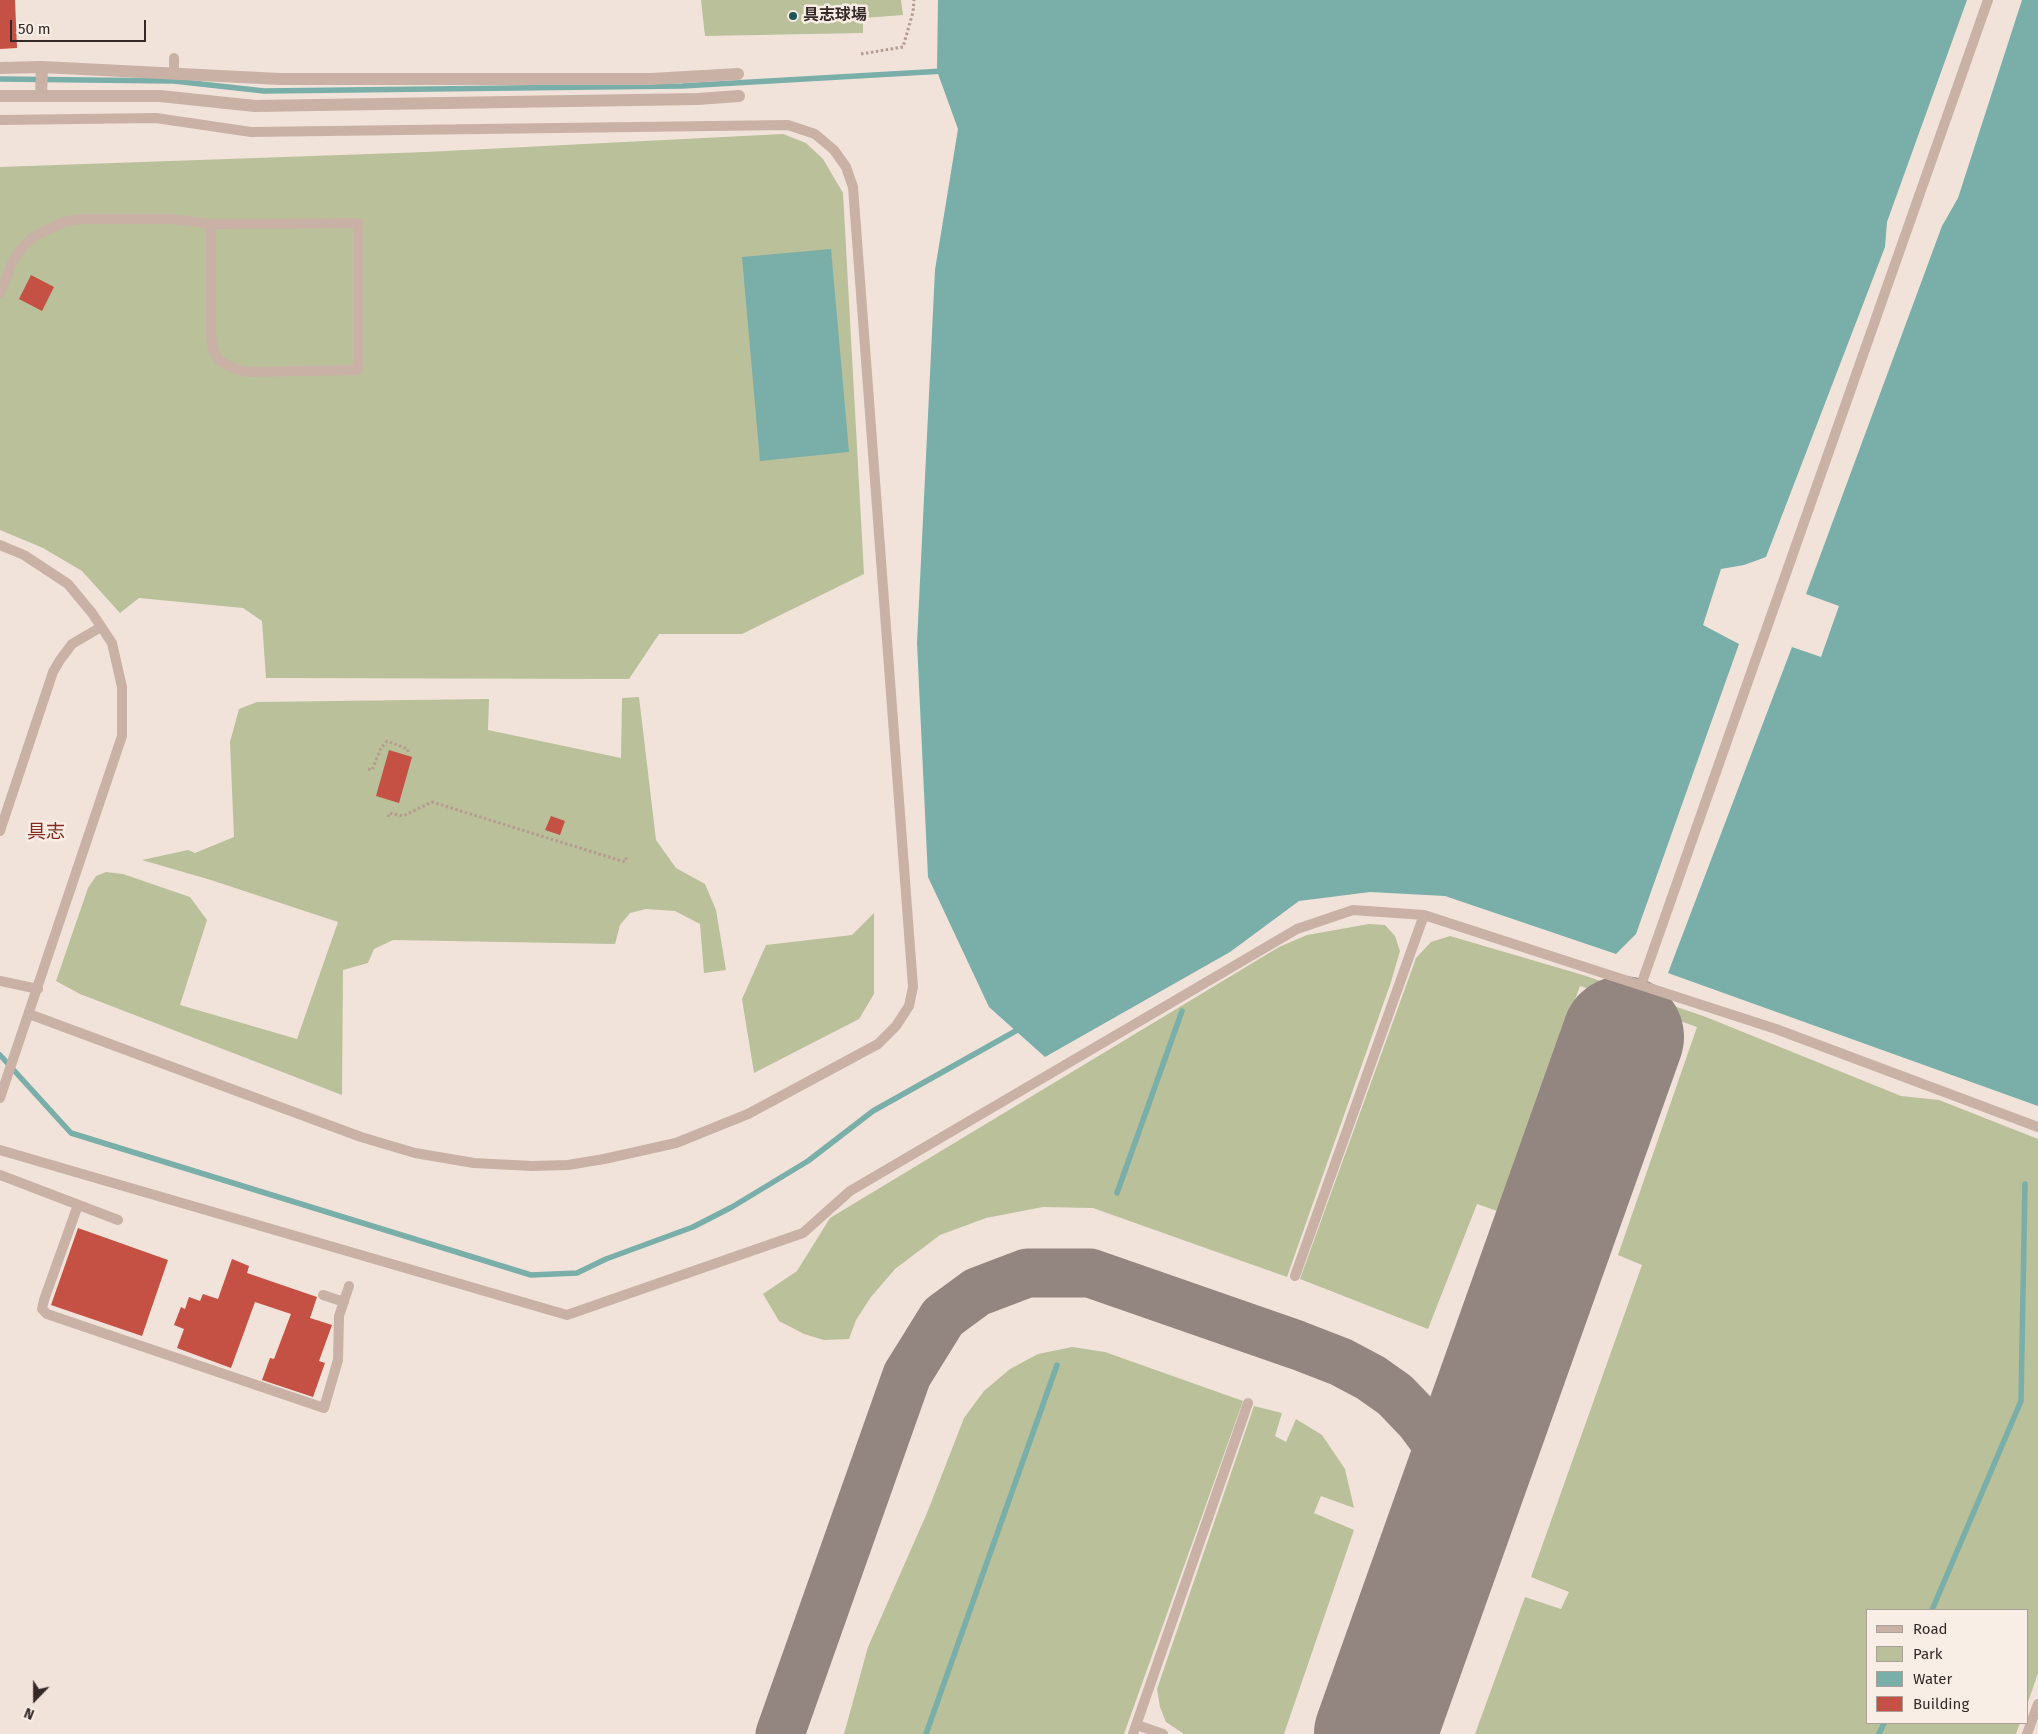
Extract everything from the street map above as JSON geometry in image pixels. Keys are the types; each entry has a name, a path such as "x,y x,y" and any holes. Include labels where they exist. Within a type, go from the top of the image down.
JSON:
{"street":[{"path":"41,96 42,66"},
{"path":"0,68 42,66 280,79 651,79 738,74"},
{"path":"0,96 160,96 255,106 688,99 739,96"}],"lane":[{"path":"1641,984 1988,0"},
{"path":"174,58 174,74"},
{"path":"0,120 156,118 250,132 788,124 815,134 834,150 846,166 854,187 913,987 909,1006 896,1026 878,1044 748,1114 676,1143 604,1159 541,1166 474,1163 415,1153 361,1137 29,1014"},
{"path":"0,293 13,261 21,249 34,236 64,222 82,219 172,219 211,224 358,223 358,370 248,372 233,368 220,361 213,350 211,334 211,224"},
{"path":"0,545 24,555 68,584 92,612 112,643 122,687 122,736 1,1095"},
{"path":"0,831 56,666 72,644 102,627"},
{"path":"0,1150 566,1316 803,1233 850,1191 1297,929 1353,910 1424,915 1776,1029 2038,1127"},
{"path":"1294,1276 1424,915"},
{"path":"0,981 38,989"},
{"path":"0,1175 118,1220"},
{"path":"78,1204 44,1300 42,1309 47,1314 324,1408 338,1360 339,1316 350,1286"},
{"path":"323,1295 344,1302"},
{"path":"1164,1734 1135,1729 1248,1403"},
{"path":"2027,1734 2038,1704"}],"path":[{"path":"861,54 903,47 913,12 914,0"},
{"path":"368,769 372,770 386,741 408,749 408,752"},
{"path":"388,817 389,813 403,816 432,802 624,862 627,855"}],"green space":[{"name":"具志球場","path":"701,0 901,0 903,15 863,18 863,33 705,36"},
{"path":"783,134 806,143 823,159 843,193 864,574 742,634 659,634 629,679 266,678 262,621 243,608 139,598 120,613 82,571 43,548 0,530 0,167 426,152"},
{"path":"639,697 656,840 676,868 705,884 716,910 726,970 704,973 700,924 675,911 646,909 630,913 620,925 615,944 393,940 374,949 368,963 343,970 342,1095 80,994 56,981 88,888 96,876 106,872 123,874 190,897 207,920 180,1005 297,1039 338,922 211,880 142,860 188,850 195,853 234,837 230,742 239,709 257,702 489,699 488,730 621,758 622,698"},
{"path":"874,913 874,994 859,1019 754,1073 742,999 766,945 852,935"},
{"path":"1369,924 1385,925 1395,936 1400,951 1391,982 1287,1277 1093,1208 1043,1207 986,1218 940,1235 895,1269 871,1297 856,1320 849,1339 824,1340 804,1334 779,1321 763,1294 797,1271 830,1218 1279,947 1307,935"},
{"path":"1450,936 1583,975 1706,1017 1901,1096 1939,1100 2038,1139 2038,1673 2028,1702 2028,1609 1866,1609 1866,1724 2020,1724 2016,1734 1475,1734 1525,1597 1561,1609 1569,1592 1531,1577 1642,1265 1618,1255 1697,1027 1580,986 1500,1212 1477,1204 1428,1329 1300,1279 1416,958 1431,942"},
{"path":"1072,1347 1105,1352 1243,1401 1124,1734 844,1734 868,1647 927,1513 964,1418 984,1391 1010,1369 1038,1354"},
{"path":"1254,1406 1282,1413 1275,1436 1286,1442 1296,1419 1322,1435 1345,1469 1354,1508 1321,1496 1314,1513 1354,1530 1284,1734 1184,1734 1166,1722 1160,1707 1157,1689"}],"water":[{"path":"938,0 1967,0 1887,222 1885,247 1766,557 1744,565 1721,569 1703,625 1739,644 1636,934 1616,954 1445,896 1370,892 1299,901 1230,952 1045,1057 989,1007 928,877 917,643 935,270 958,129 937,71"},
{"path":"2022,0 2038,0 2038,1106 1668,973 1792,647 1821,657 1839,606 1806,594 1942,226 1958,198"},
{"path":"831,249 849,452 760,461 742,257"}],"building":[{"path":"0,0 15,0 17,48 0,49"},
{"path":"31,275 54,287 42,311 19,299"},
{"path":"389,750 412,757 399,803 376,796"},
{"path":"551,816 565,821 560,835 545,830"},
{"path":"78,1228 168,1260 142,1336 51,1305"},
{"path":"232,1259 249,1266 247,1273 317,1297 310,1318 332,1325 319,1361 325,1363 313,1397 262,1380 270,1358 274,1359 291,1314 255,1302 231,1368 177,1348 184,1329 174,1325 181,1307 185,1309 189,1297 200,1301 203,1294 218,1299"}],"waterway":[{"path":"0,79 174,81 264,91 682,86 944,71"},
{"path":"1117,1193 1182,1011"},
{"path":"0,1055 71,1133 531,1275 577,1273 606,1259 693,1227 732,1207 808,1161 873,1111 1021,1028"},
{"path":"1932,1609 2021,1401 2025,1184"},
{"path":"926,1734 1057,1365"},
{"path":"1879,1734 1884,1724"}],"taxiway":[{"path":"780,1734 907,1375 943,1317 977,1292 1027,1273 1090,1273 1341,1362 1371,1378 1395,1395 1419,1420 1465,1482"}],"runway":[{"path":"1375,1734 1623,1037"}],"place":[{"name":"具志球場","path":"793,16"}],"district":[{"name":"具志","path":"46,833"}]}
